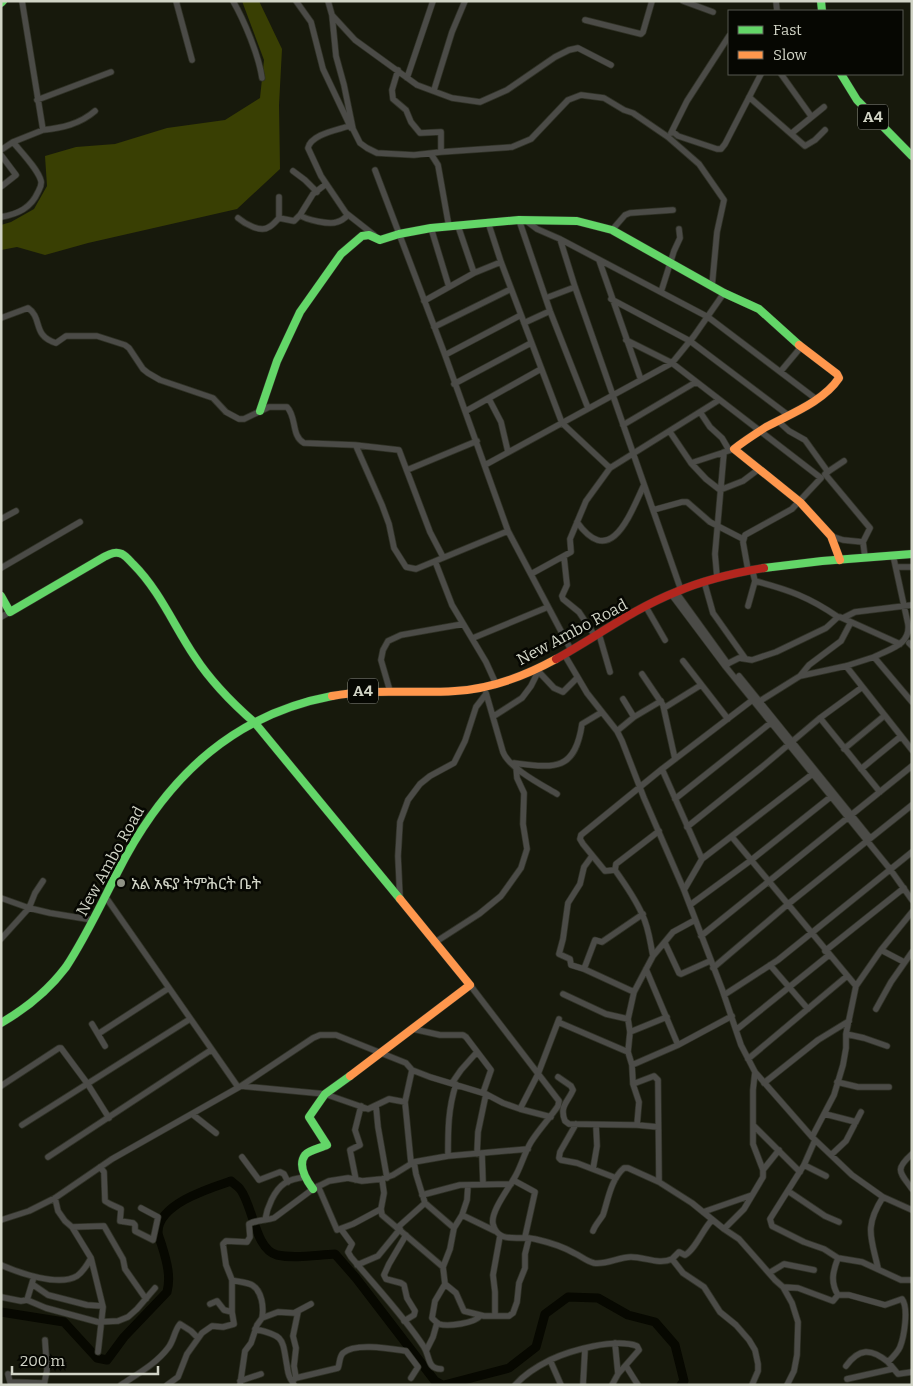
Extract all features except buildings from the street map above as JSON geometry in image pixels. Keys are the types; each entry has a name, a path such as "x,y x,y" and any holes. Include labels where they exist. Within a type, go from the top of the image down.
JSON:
{"street":[{"path":"22,1 42,130"},
{"path":"176,1 192,60"},
{"path":"233,1 252,44 262,78"},
{"path":"296,1 311,22 323,69 351,127 360,143 377,152 414,155 498,148 522,144 535,136 541,126 568,100 581,95 604,98 633,113 668,137 699,164 724,200 717,232 712,286"},
{"path":"328,1 332,14 336,56 344,86 351,127"},
{"path":"407,78 432,1"},
{"path":"434,90 452,32 465,1"},
{"path":"585,20 641,34 652,1"},
{"path":"683,1 713,12"},
{"path":"332,14 355,40 407,78 426,89 434,90 452,98 480,102 507,90 555,57 578,48 611,65"},
{"path":"668,137 687,101 728,38"},
{"path":"398,70 392,90 393,99 406,110 420,133 441,132 441,152"},
{"path":"37,100 111,72"},
{"path":"672,131 678,136 721,149 761,75"},
{"path":"782,75 811,116"},
{"name":"A4","path":"842,75 857,100 912,156"},
{"path":"749,97 807,146 825,130"},
{"path":"792,133 824,107"},
{"path":"1,150 13,142 42,130 61,128 74,124 95,111"},
{"path":"351,127 322,135 312,141 308,147 326,184 348,215 380,240"},
{"path":"1,217 16,214 26,209 37,195 41,185 39,175 13,142"},
{"path":"431,154 438,165 449,227"},
{"path":"1,155 16,175 2,186"},
{"path":"375,170 445,355 454,384 466,411 508,531 548,607 578,678 587,693 617,731 622,741 690,904 748,1059 764,1083 814,1138 852,1175 883,1197 912,1210"},
{"path":"293,171 317,192"},
{"path":"279,218 292,222 296,220 317,192 326,184"},
{"path":"238,218 249,225 264,229 269,227 279,218 279,197"},
{"path":"612,230 626,215 673,210"},
{"path":"300,215 307,219 331,223 339,222 348,215"},
{"path":"522,220 530,226 560,239 708,317 816,399"},
{"path":"522,220 550,311 588,408"},
{"path":"260,411 277,361 300,312 341,254 362,236 369,235 380,240 431,228 488,222 522,220 577,221 612,230 724,293 762,311 801,347 837,374 838,378 835,386 816,399 729,450 691,464"},
{"path":"488,222 501,262 562,423 610,468"},
{"path":"458,226 474,273"},
{"path":"431,228 449,287"},
{"path":"661,292 680,238 679,229"},
{"path":"560,239 653,510 676,592 727,665 757,699 911,896"},
{"path":"599,260 611,299 641,380"},
{"path":"424,301 474,273 501,262"},
{"path":"546,298 575,287"},
{"path":"434,327 511,289"},
{"path":"485,465 672,363 724,293"},
{"path":"611,299 690,341 788,415"},
{"path":"1,318 28,308 34,313 40,332 49,341 56,343 68,336 103,336 129,348 143,369 148,373 160,380 213,398 230,415 239,419 244,419 269,407 287,407 298,438 304,442 399,450 430,532 443,557"},
{"path":"524,323 550,311"},
{"path":"445,355 521,315"},
{"path":"626,340 672,363 760,431 825,474"},
{"path":"454,384 531,342"},
{"path":"781,371 801,347"},
{"path":"466,411 541,369"},
{"path":"623,425 696,382"},
{"path":"488,399 501,422 508,452"},
{"path":"531,574 571,552 570,539 586,501 610,468 719,400"},
{"path":"700,412 710,428 722,438 729,450 759,469 800,502 832,536 840,560"},
{"path":"778,422 805,440 825,474 868,525 870,530 863,542 865,557"},
{"path":"670,432 691,464 720,490"},
{"path":"407,470 477,441"},
{"path":"356,446 382,505 389,524 394,548 404,565 412,570 508,531"},
{"path":"717,577 715,554 720,490 729,450"},
{"path":"748,606 755,581 750,570 743,539 745,535 779,517 800,502 825,474 844,461"},
{"path":"720,490 743,480 759,469"},
{"path":"577,522 592,538 600,542 607,542 612,539 629,517 644,485"},
{"path":"653,510 687,502 718,526 743,539"},
{"path":"1,519 16,511"},
{"path":"1,568 80,522"},
{"path":"832,536 843,540 863,542"},
{"path":"1,617 104,557 115,552 123,554 143,574 160,598 195,657 215,684 228,699 255,723 338,822 470,986 559,1101 558,1106 528,1149 493,1220 498,1234 493,1275 495,1316"},
{"name":"New Ambo Road","path":"1,1023 30,1004 54,982 69,962 143,826 167,792 189,769 214,748 255,723 291,707 335,695 371,690 455,692 485,690 496,684 540,670 646,607 676,592 717,577 750,570 865,557 912,554"},
{"path":"894,555 909,630 907,643"},
{"path":"564,557 567,585 563,599 579,612 597,635 610,672"},
{"path":"435,561 452,605 473,638 496,684"},
{"path":"897,567 912,568"},
{"path":"704,581 714,614 745,658"},
{"path":"755,581 804,596 819,603 840,618 907,643"},
{"path":"1,596 10,612"},
{"path":"727,665 739,658 752,660 776,652 855,612 912,605"},
{"path":"473,638 548,607"},
{"path":"646,607 665,640"},
{"path":"800,676 809,665 841,641 851,622"},
{"path":"390,691 381,660 383,650 388,641 400,635 463,624"},
{"path":"615,870 605,871 580,839 581,835 662,769 757,699 800,676 846,666 907,643"},
{"path":"874,656 912,702"},
{"path":"683,661 728,719"},
{"path":"846,666 912,750"},
{"path":"494,716 522,698 540,670 554,688 563,692 578,678"},
{"path":"642,674 664,708 675,759"},
{"path":"664,708 701,685"},
{"path":"688,827 820,718 862,688"},
{"path":"400,900 398,856 400,822 408,800 420,784 430,776 454,764 465,741 476,707 485,690"},
{"path":"485,690 505,756 538,783 557,794"},
{"path":"623,699 634,717"},
{"path":"617,731 634,717 661,701"},
{"path":"514,765 550,767 558,765 576,749 580,742 582,724 602,712"},
{"path":"844,749 884,716"},
{"path":"820,718 880,792"},
{"path":"675,799 774,721"},
{"path":"861,769 900,737"},
{"path":"434,943 479,914 501,896 521,868 527,849 523,824 524,793 517,778 514,765"},
{"path":"701,936 912,766"},
{"path":"662,769 702,859"},
{"path":"684,890 702,859 732,838 814,772"},
{"path":"690,904 750,861 832,795"},
{"path":"713,968 787,905 912,805"},
{"path":"653,956 643,914 615,870 616,864 659,832"},
{"path":"732,838 856,986"},
{"path":"724,996 811,934 912,852"},
{"path":"592,856 584,867 580,884 568,903 559,953 570,959 570,965 584,969 634,992"},
{"path":"1,940 29,908 35,892 43,881"},
{"path":"736,1030 790,988 827,953 904,888"},
{"path":"105,896 211,1050 240,1087 325,1094 368,1108 389,1099 405,1102"},
{"path":"1,898 29,908 93,920"},
{"path":"912,912 881,950 856,986 846,1034 846,1048 834,1095 804,1165 770,1219 772,1226 804,1242 824,1249 838,1258 862,1262 901,1280 912,1280"},
{"path":"584,969 595,940 602,942 643,914"},
{"path":"638,1125 639,1102 633,1084 632,1065 628,1052 630,1032 628,1019 634,992 653,956 673,932 695,920"},
{"path":"665,943 681,974 710,961"},
{"path":"881,950 904,962"},
{"path":"876,1009 891,982 912,952"},
{"path":"770,965 808,1009"},
{"path":"646,969 678,1045"},
{"path":"748,1059 847,976"},
{"path":"381,1209 341,1229 336,1229 316,1188 305,1177 304,1158 310,1152 327,1145 309,1117 325,1094 470,986"},
{"path":"98,1034 169,988"},
{"path":"563,994 606,1014 628,1019"},
{"path":"632,1065 678,1045 732,1016"},
{"path":"630,1032 667,1018"},
{"path":"22,1125 190,1019"},
{"path":"520,1109 538,1074 558,1020 628,1052"},
{"path":"764,1083 818,1040 849,1021"},
{"path":"92,1024 105,1046"},
{"path":"413,1029 440,1035 463,1035 491,1070 484,1093 478,1132 483,1184"},
{"path":"846,1034 886,1046"},
{"path":"1,1220 29,1211 54,1198 100,1167 240,1087 320,1035 336,1035 406,1063 412,1070 430,1077 484,1093 520,1109 550,1117"},
{"path":"1,1086 58,1048 63,1050 87,1083 108,1118"},
{"path":"48,1157 211,1050"},
{"path":"448,1156 450,1104 454,1084 461,1070 478,1052"},
{"path":"412,1070 405,1102 412,1163 425,1203 454,1228"},
{"path":"724,1229 744,1209 763,1177 763,1170 753,1144 755,1072"},
{"path":"633,1084 654,1076 657,1078 659,1182"},
{"path":"558,1077 571,1086 573,1090 565,1103 562,1114 565,1121 569,1124 658,1127"},
{"path":"837,1082 858,1087 889,1087"},
{"path":"356,1180 350,1150 360,1145 355,1130 361,1106"},
{"path":"376,1106 384,1179 382,1215 443,1267"},
{"path":"831,1155 846,1141 861,1112"},
{"path":"192,1114 216,1133"},
{"path":"825,1114 856,1122"},
{"path":"576,1124 560,1152 559,1158 616,1178"},
{"path":"593,1169 596,1125"},
{"path":"754,1126 800,1172"},
{"path":"168,1385 180,1374 187,1354 198,1338 212,1326 233,1325 232,1280 226,1265 223,1244 226,1241 247,1242 250,1237 249,1224 262,1219 274,1218 316,1188 339,1179 384,1179 412,1163 448,1156 528,1149"},
{"path":"763,1170 780,1150"},
{"path":"912,1154 900,1166 900,1170 912,1189"},
{"path":"242,1157 259,1180 280,1172 284,1174 288,1182"},
{"path":"804,1165 826,1176"},
{"path":"100,1167 104,1172 105,1201 121,1209 120,1220 133,1223 135,1225 135,1232 153,1240 158,1216 141,1208"},
{"path":"592,1231 602,1216 616,1178 624,1168 628,1168 659,1182 739,1239 783,1287 792,1303 798,1322 797,1355 794,1371 787,1385"},
{"path":"262,1219 276,1192 284,1184 305,1177"},
{"path":"422,1195 468,1185 512,1182 535,1192 527,1237 525,1268 519,1283 514,1312 510,1316 480,1316 464,1311 456,1293 445,1284"},
{"path":"468,1185 467,1200 462,1215 454,1228 450,1249 443,1267 445,1284 433,1307 432,1318 437,1323 446,1324 474,1321 480,1316"},
{"path":"788,1191 825,1216 839,1222"},
{"path":"703,1212 752,1195"},
{"path":"878,1268 871,1241 870,1227 874,1212 883,1197"},
{"path":"54,1198 58,1211 65,1221 72,1226 91,1258 102,1306 98,1352"},
{"path":"357,1265 378,1256 399,1228 425,1203"},
{"path":"462,1215 511,1239 527,1237 572,1252 585,1260 595,1263 606,1263 623,1257 637,1257 664,1262 672,1259 679,1252 685,1255 690,1252 705,1226 712,1220"},
{"path":"72,1226 104,1226 123,1259 125,1269 146,1299"},
{"path":"341,1229 352,1244 348,1254 404,1321 434,1368 441,1369"},
{"path":"375,1286 384,1277 389,1264 406,1235"},
{"path":"1,1265 35,1276 62,1280 75,1277 84,1270 91,1258"},
{"path":"838,1258 833,1271 833,1283 838,1295"},
{"path":"672,1259 683,1273 704,1287 720,1312 736,1325 749,1340 755,1350 758,1364 758,1371 752,1385"},
{"path":"769,1273 784,1264 814,1270"},
{"path":"27,1300 35,1276"},
{"path":"384,1277 404,1285 415,1311 414,1315 404,1321"},
{"path":"232,1280 247,1283 255,1288 263,1306 262,1318 255,1329 251,1343 243,1355 240,1383 261,1374"},
{"path":"32,1284 48,1295 87,1305 102,1306"},
{"path":"783,1287 798,1288 833,1301 838,1295"},
{"path":"1,1297 20,1301 27,1300 75,1316 101,1321 118,1320 128,1317 154,1288"},
{"path":"838,1295 849,1295 885,1305 892,1304 899,1299 904,1302 905,1325 900,1348 888,1362"},
{"path":"210,1304 217,1301 224,1310 232,1312"},
{"path":"262,1318 278,1312 292,1314 311,1304"},
{"path":"294,1381 296,1348 293,1336 298,1312"},
{"path":"415,1362 427,1355 437,1323"},
{"path":"121,1385 165,1352 180,1324 198,1338"},
{"path":"255,1329 274,1333 282,1340 288,1374 294,1381"},
{"path":"8,1374 10,1382 44,1384 46,1370 45,1340"},
{"path":"616,1343 618,1374"},
{"path":"515,1385 550,1360 574,1351 616,1343 628,1343 639,1347 639,1350 618,1374 612,1385"},
{"path":"294,1381 338,1368 341,1355 352,1349 376,1347 404,1351 415,1362 417,1368 411,1378"},
{"path":"583,1385 584,1349"},
{"path":"846,1366 856,1354 862,1352 873,1353 888,1362 898,1374 912,1372"},
{"path":"550,1360 561,1385"},
{"path":"626,1366 638,1385"},
{"path":"847,1379 892,1369"},
{"path":"176,1379 181,1385"}],"green space":[{"path":"242,1 259,1 282,49 279,105 280,169 237,209 88,243 45,255 17,247 1,250 1,225 11,222 34,209 47,186 45,156 76,147 115,144 167,128 225,120 260,98 264,60"}],"waterway":[{"path":"1,1312 64,1322 97,1358 107,1360 124,1337 167,1292 169,1281 168,1269 158,1234 160,1222 166,1213 176,1205 199,1193 231,1181 244,1196 259,1236 270,1251 277,1255 291,1257 335,1254 356,1278 435,1381 442,1385"},
{"path":"444,1385 509,1368 536,1347 545,1314 568,1297 598,1298 628,1315 655,1322 675,1345 684,1381 681,1385"}],"traffic: fast":[{"path":"821,1 822,10"},
{"path":"842,75 857,100 912,156"},
{"path":"260,411 277,361 300,312 341,254 362,236 369,235 380,240 431,228 519,220 577,221 612,230 724,293 759,309 799,345"},
{"path":"1,596 10,612 106,556 113,553 125,556 143,574 187,645 215,684 255,723 400,899"},
{"path":"764,568 822,561 912,554"},
{"path":"1,1023 36,998 52,984 66,967 144,826 186,774 210,752 237,733 266,717 297,705 332,696"},
{"path":"313,1189 302,1168 303,1159 309,1152 327,1145 309,1117 325,1094 350,1076"}],"traffic: slow":[{"path":"799,345 837,374 839,378 815,401 766,427 734,449 800,502 831,536 840,560"},
{"path":"332,696 363,692 439,692 482,688 507,681 556,659"},
{"path":"350,1076 470,985 400,899"}],"traffic: jam":[{"path":"556,659 660,599 708,580 764,568"}],"place":[{"name":"አል አፍያ ትምሕርት ቤት","path":"121,883"}]}
